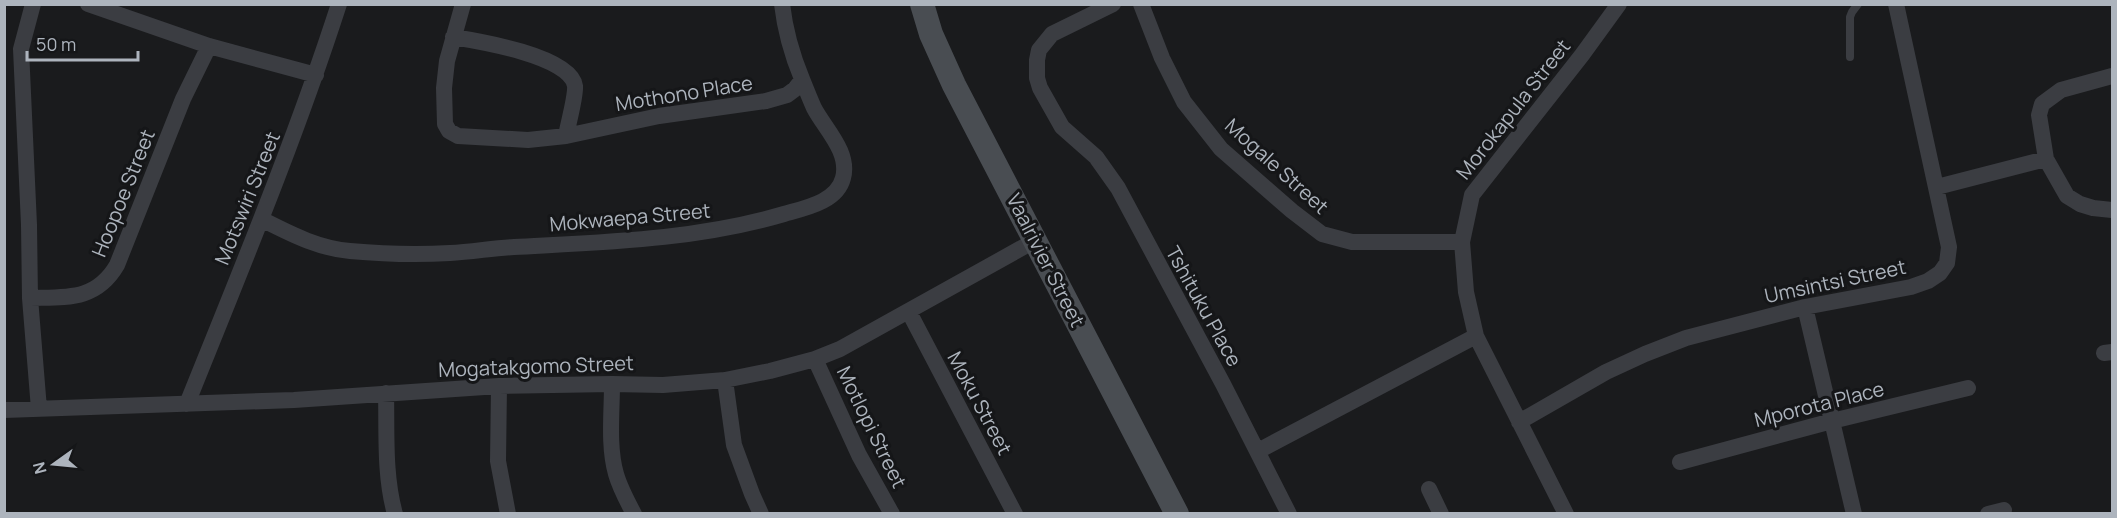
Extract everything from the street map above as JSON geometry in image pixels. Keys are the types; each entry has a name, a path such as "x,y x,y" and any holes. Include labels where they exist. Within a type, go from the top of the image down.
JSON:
{"street":[{"path":"33,4 21,49 30,298 39,409"},
{"path":"88,4 209,46 316,75"},
{"name":"Motswiri Street","path":"187,404 316,75 339,4"},
{"name":"Mothono Place","path":"463,4 447,62 444,88 444,118 449,131 458,136 511,140 549,139 659,116 766,101 788,95 802,80"},
{"name":"Mokwaepa Street","path":"261,219 302,240 321,246 370,252 451,253 511,247 658,239 716,231 765,220 814,205 830,196 838,188 843,178 845,165 840,151 814,108 802,80 793,56 782,4"},
{"name":"Vaalrivier Street","path":"922,4 954,85 1177,513"},
{"name":"Tshituku Place","path":"1113,4 1052,34 1045,40 1037,60 1037,78 1040,88 1062,127 1096,156 1118,188 1289,513"},
{"name":"Mogale Street","path":"1141,4 1162,58 1184,102 1221,149 1322,234 1352,242 1462,242"},
{"name":"Morokapula Street","path":"1566,513 1476,336 1466,292 1462,242 1472,195 1619,4"},
{"name":"Umsintsi Street","path":"1519,422 1606,372 1686,338 1805,307 1911,287 1928,281 1940,273 1947,263 1950,247 1896,4"},
{"path":"453,38 482,41 511,48 540,58 568,72 575,86 566,136"},
{"name":"Hoopoe Street","path":"30,298 82,295 105,283 110,277 117,265 183,99 209,46"},
{"path":"2112,76 2061,90 2042,104 2040,114 2046,159 2067,196 2080,204 2112,210"},
{"path":"1937,187 2046,159"},
{"name":"Mogatakgomo Street","path":"4,411 294,400 499,386 663,385 725,380 815,359 840,349 1036,240"},
{"path":"1805,307 1854,513"},
{"name":"Moku Street","path":"909,312 1015,513"},
{"path":"1258,452 1476,336"},
{"name":"Motlopi Street","path":"815,359 860,455 892,513"},
{"path":"725,380 734,445 761,513"},
{"path":"612,384 612,449 616,472 634,513"},
{"path":"499,386 498,461 508,513"},
{"name":"Mporota Place","path":"1680,462 1832,421 1968,388"},
{"path":"386,393 388,463 395,513"},
{"path":"1429,489 1441,513"}],"lane":[{"path":"1850,57 1850,17 1858,4"}]}
